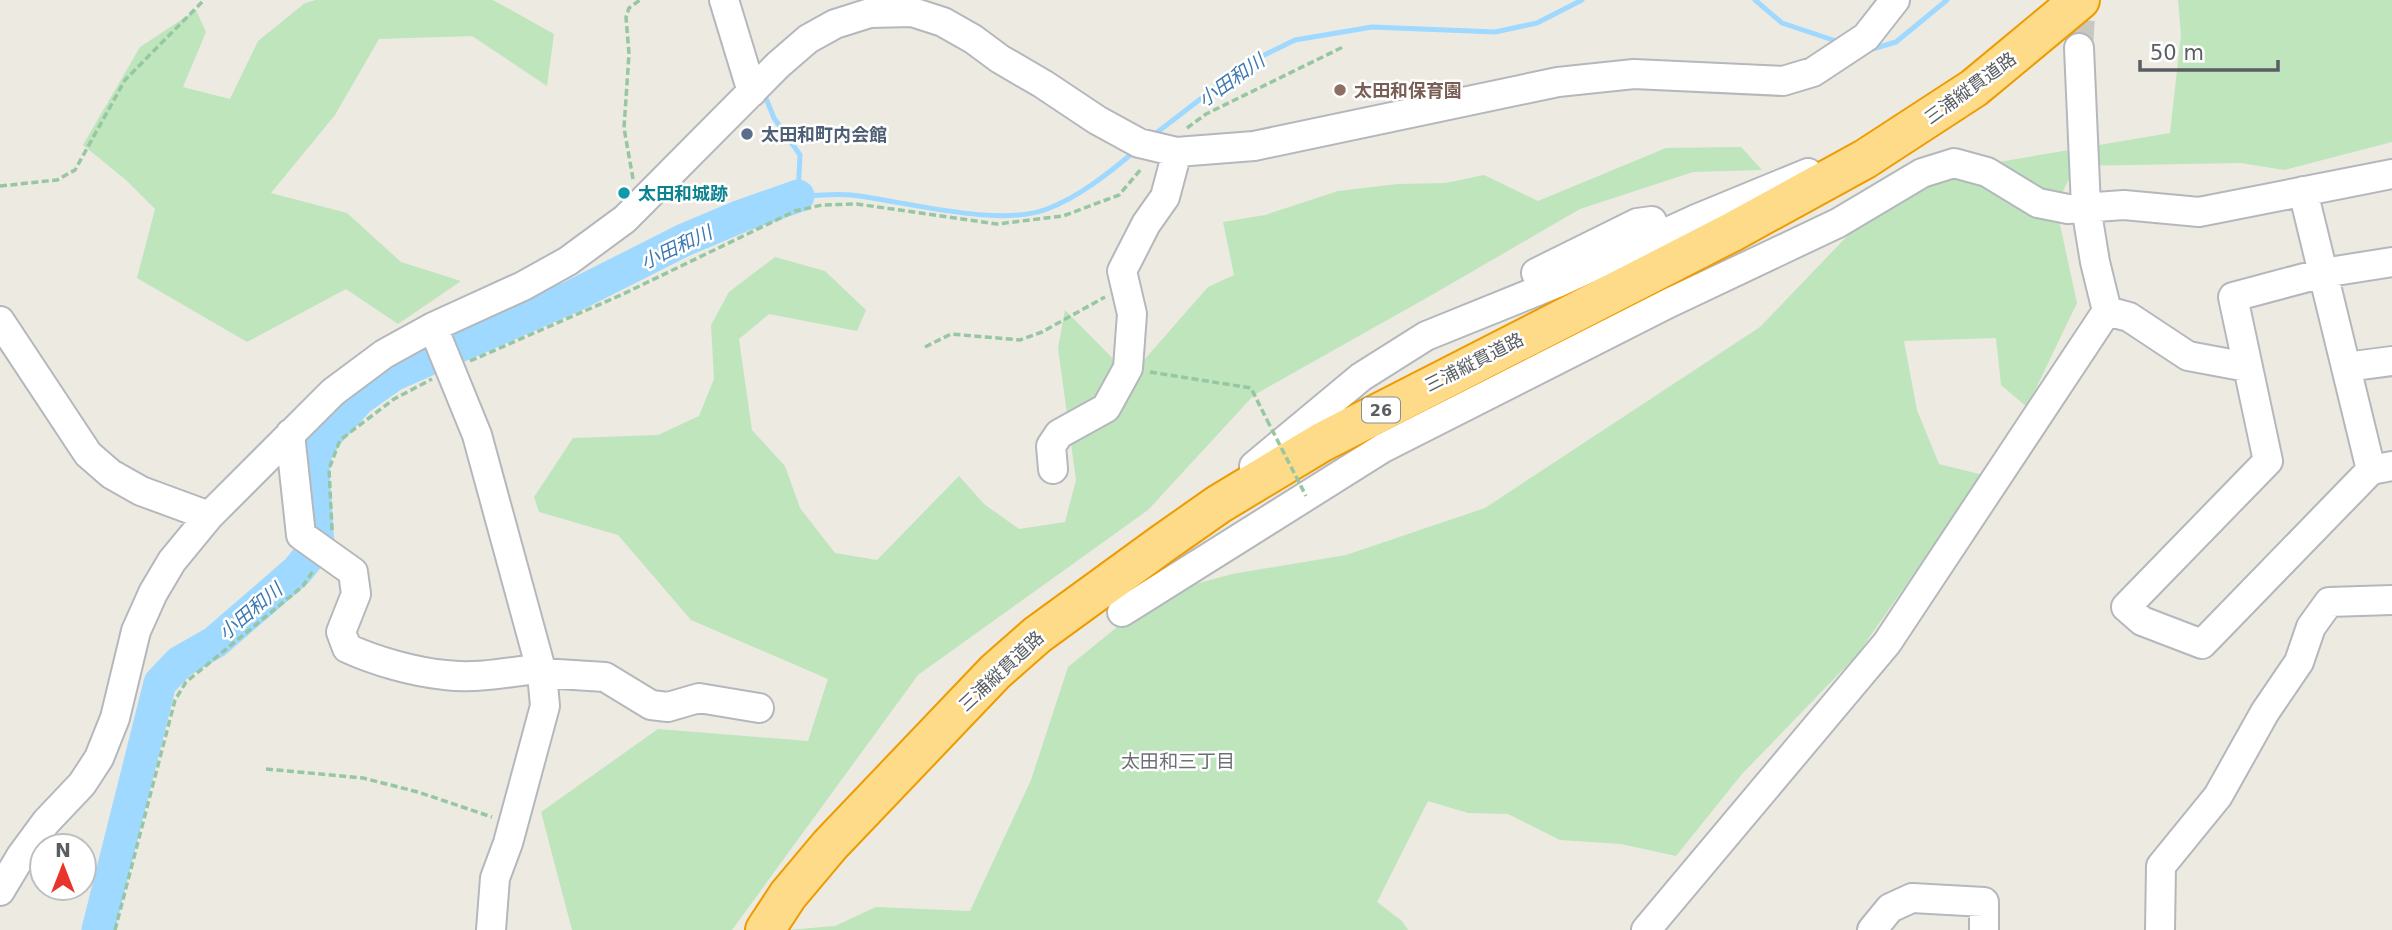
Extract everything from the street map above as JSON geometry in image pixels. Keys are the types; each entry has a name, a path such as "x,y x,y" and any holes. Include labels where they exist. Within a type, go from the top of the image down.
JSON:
{"highway":[{"name":"三浦縦貫道路","path":"765,930 789,895 830,845 995,672 1037,635 1115,598 1219,504 1322,442 1731,232 1865,159 1974,88 2082,3"},
{"name":"三浦縦貫道路","path":"786,930 1066,634 1157,560 1224,514 1326,451 1837,188 1955,114 2052,39 2082,3"}],"street":[{"path":"724,0 752,92"},
{"path":"0,891 46,822 82,784 99,758 113,725 131,648 144,613 172,561 209,516 333,392 384,354 568,261 625,219 778,65 808,39 835,24 870,13 879,7 912,12 943,22 1139,144 1168,150 1254,146 1558,82 1634,74 1783,81 1813,72 1866,37 1895,0"},
{"path":"1115,598 1140,549 1270,454 1362,377 1426,336 1557,284 1696,219 1860,149 1897,128 2082,3"},
{"path":"1646,930 1887,643 2107,311 2086,207 2079,48"},
{"path":"1053,469 1051,446 1059,434 1105,408 1128,368 1132,314 1122,271 1146,224 1165,197 1168,150"},
{"path":"1115,598 1306,496 1383,448 1670,303 1838,223 1922,173 1954,163 1987,172 2038,203 2068,209 2123,205 2199,212 2392,174"},
{"path":"2303,191 2323,273 2346,368 2382,468 2202,644 2142,621 2126,607 2268,461 2233,297 2323,273 2392,262"},
{"path":"2107,311 2129,317 2188,356 2247,368"},
{"path":"0,321 88,454 111,474 141,491 209,516"},
{"path":"433,327 477,435 542,670 545,706 513,824 495,878 491,930"},
{"path":"2346,368 2392,361"},
{"path":"290,434 301,535 353,572 356,594 341,632 347,648 369,658 445,675 475,676 542,670 605,677 651,705 668,707 699,698 759,708"},
{"path":"2160,930 2161,866 2218,796 2265,712 2299,662 2311,627 2329,603 2392,600"},
{"path":"1872,930 1889,908 1912,898 1984,902 1984,930"}],"path":[{"path":"0,186 57,180 75,170 125,79 177,30 204,0"},
{"path":"638,206 624,128 629,54 626,17 629,8 640,0"},
{"path":"115,930 175,700 186,682 303,586 326,553 333,527 329,469 340,440 394,399 450,370 621,295 795,211 822,205 857,204 997,224 1063,216 1119,195 1206,114 1345,46"},
{"path":"925,347 951,334 1020,340 1042,332 1125,285"},
{"path":"1128,368 1251,388 1306,496"},
{"path":"266,769 363,778 418,792 513,824"}],"green space":[{"path":"316,0 493,0 554,34 547,86 472,36 379,39 335,115 271,193 347,213 401,262 461,281 398,324 346,289 247,342 137,278 155,209 126,180 83,145 140,47 196,10 206,32 183,87 230,99 258,41 305,3"},
{"path":"2178,0 2392,0 2392,142 2284,170 2241,163 2075,166 2056,206 2077,303 2027,407 2001,385 1996,338 1904,341 1917,410 1939,464 1983,475 1857,655 1742,774 1676,856 1621,844 1560,840 1508,814 1468,813 1428,801 1377,902 1402,921 1408,930 788,930 835,926 876,907 970,911 1031,780 1068,667 1117,627 1188,586 1232,574 1346,555 1485,508 1760,327 1879,203 1975,166 2170,133 2181,35"},
{"path":"1741,147 1762,170 1693,172 1580,209 1254,395 1148,510 918,675 732,930 572,930 541,812 658,729 808,741 828,679 691,620 618,535 539,512 534,497 573,438 658,435 699,416 714,379 711,325 729,292 775,257 825,271 866,310 857,331 769,314 739,339 752,430 785,466 800,508 835,553 877,560 959,476 984,504 1019,529 1065,522 1076,480 1058,348 1065,310 1130,376 1208,287 1234,275 1223,222 1265,215 1338,191 1398,184 1446,183 1484,175 1538,201 1666,148"}],"waterway":[{"name":"小田和川","path":"1151,137 1246,64 1295,40 1372,27 1495,32 1537,23 1582,0"},
{"name":"小田和川","path":"1755,0 1782,23 1839,42"},
{"name":"小田和川","path":"1869,50 1896,42 1947,0"},
{"name":"小田和川","path":"763,91 774,118 800,155 798,196 845,194 977,215 1027,214 1047,209 1071,198 1135,151"},
{"name":"小田和川","path":"98,930 160,683 180,662 215,642 297,571 318,545 313,470 316,452 327,434 359,399 393,375 573,296 684,240 798,196"}],"tunnel":[{"path":"2079,48 2082,0"}],"place":[{"name":"太田和保育園","path":"1340,90"},
{"name":"太田和町内会館","path":"747,134"},
{"name":"太田和城跡","path":"624,193"}],"district":[{"name":"太田和三丁目","path":"1178,761"}]}
